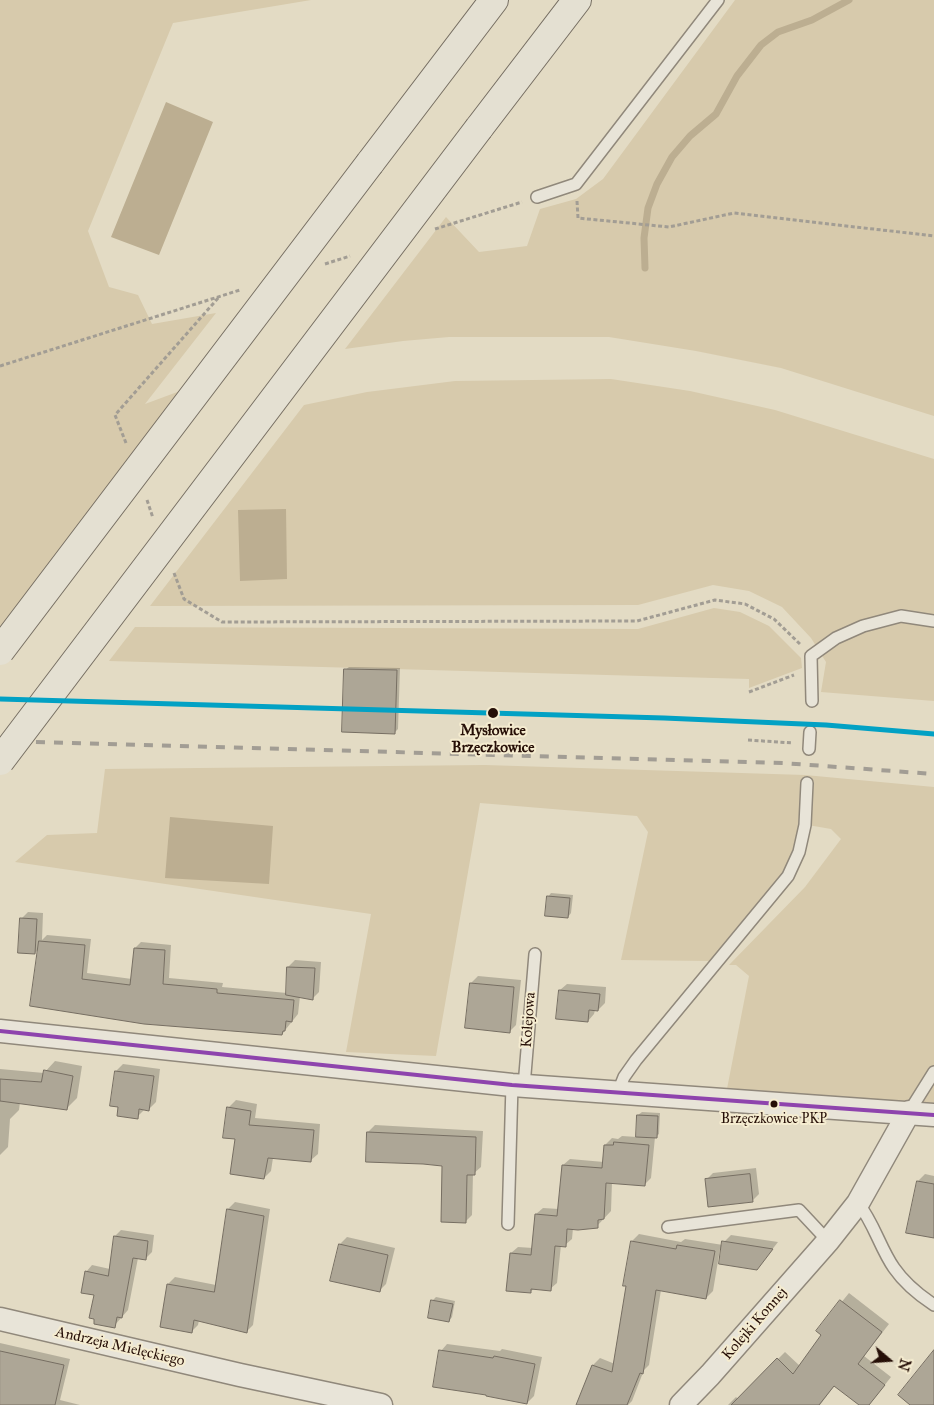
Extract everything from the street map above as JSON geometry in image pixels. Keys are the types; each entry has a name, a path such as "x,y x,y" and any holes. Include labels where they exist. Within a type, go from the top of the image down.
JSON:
{"highway":[{"path":"0,651 494,0"},
{"path":"0,761 577,0"}],"street":[{"path":"0,1030 518,1086 934,1115"},
{"name":"Kolejki Konnej","path":"681,1405 710,1375 828,1241 858,1203 909,1112"},
{"name":"Andrzeja Mielęckiego","path":"0,1319 240,1375 381,1405"}],"lane":[{"path":"537,197 576,184 718,0"},
{"path":"812,701 811,656 836,638 863,626 901,616 934,621"},
{"path":"810,732 810,747"},
{"path":"618,1092 624,1077 636,1060 788,876 799,852 805,825 807,783"},
{"name":"Kolejowa","path":"508,1224 518,1086 534,954"},
{"path":"909,1112 934,1072"},
{"path":"858,1203 868,1215 894,1268 913,1290 934,1305"},
{"path":"668,1227 799,1210 828,1241"}],"path":[{"path":"576,184 578,218 669,227 734,213 934,236"},
{"path":"0,366 220,297"},
{"path":"184,600 222,622 272,622 637,621 714,600 744,604 774,619 811,656"},
{"path":"749,692 799,673"},
{"path":"748,740 810,747"}],"shaded area":[{"path":"0,0 311,0 173,23 88,231 109,287 138,295 152,324 216,313 145,404 180,391 0,631"},
{"path":"735,0 934,0 934,416 781,368 696,351 609,337 449,337 345,349 446,217 479,252 527,246 540,209 576,199 603,179"},
{"path":"166,102 213,122 159,255 111,237"},
{"path":"611,379 690,391 775,410 934,459 934,701 821,692 826,662 811,638 782,607 749,591 713,585 638,605 150,606 304,405 367,392 455,381"},
{"path":"286,509 287,579 240,581 238,510"},
{"path":"714,608 740,612 769,626 801,658 802,668 749,688 749,679 109,661 135,627 638,629"},
{"path":"485,765 805,775 934,787 934,1107 726,1094 749,976 736,965 729,965 805,887 841,839 831,829 802,824 796,851 785,874 710,961 621,960 648,832 637,816 480,803 436,1056 346,1052 371,914 15,862 47,835 97,833 105,769"},
{"path":"170,817 273,826 269,884 165,878"}],"building":[{"path":"344,669 397,670 395,734 342,732"},
{"path":"547,896 570,898 568,918 545,916"},
{"path":"20,918 37,919 35,954 18,953"},
{"path":"39,941 85,945 82,979 130,985 134,948 165,950 163,984 217,989 217,993 294,1000 292,1022 286,1021 285,1031 283,1031 282,1035 144,1024 30,1006"},
{"path":"287,967 315,968 313,1000 286,995"},
{"path":"470,983 514,987 510,1033 465,1028"},
{"path":"559,990 600,994 598,1011 589,1010 588,1022 556,1019"},
{"path":"44,1070 73,1076 67,1110 0,1101 0,1079 41,1082"},
{"path":"115,1071 154,1076 149,1111 139,1109 138,1119 117,1116 118,1107 110,1106"},
{"path":"227,1107 251,1111 249,1125 314,1130 311,1162 268,1158 264,1179 230,1174 235,1139 223,1138"},
{"path":"637,1115 658,1116 657,1138 636,1137"},
{"path":"367,1132 476,1137 475,1175 467,1175 466,1223 441,1222 442,1166 366,1162"},
{"path":"614,1142 649,1145 645,1186 606,1183 604,1219 598,1220 598,1228 567,1229 566,1247 555,1246 551,1291 531,1289 531,1293 506,1291 510,1253 531,1255 535,1214 557,1216 562,1165 602,1168 604,1145 613,1145"},
{"path":"750,1174 753,1202 708,1207 705,1179"},
{"path":"917,1181 934,1184 934,1238 906,1233"},
{"path":"227,1209 264,1216 247,1333 194,1320 192,1333 160,1327 167,1284 214,1292"},
{"path":"114,1236 148,1241 146,1260 133,1258 122,1318 117,1317 115,1328 94,1324 94,1319 89,1318 94,1295 81,1293 85,1271 108,1276"},
{"path":"631,1241 676,1249 677,1245 715,1251 706,1299 656,1290 643,1374 640,1373 627,1405 576,1405 592,1365 612,1372 626,1286 623,1286"},
{"path":"722,1241 773,1249 757,1270 719,1264"},
{"path":"339,1244 388,1255 380,1292 330,1281"},
{"path":"431,1300 453,1304 449,1322 428,1318"},
{"path":"840,1300 882,1332 858,1364 885,1385 869,1405 859,1405 834,1386 819,1405 731,1405 777,1358 793,1374 821,1335 816,1331"},
{"path":"439,1350 493,1358 494,1356 535,1364 527,1404 486,1395 433,1387"},
{"path":"934,1350 934,1405 910,1405 898,1395"},
{"path":"0,1351 64,1365 55,1405 0,1405"}],"waterway":[{"path":"645,268 644,238 648,208 657,184 672,157 690,136 716,114 737,76 761,45 778,32 812,20 849,0"}],"railway":[{"path":"0,741 783,763 934,774"}],"transit line":[{"path":"0,699 664,718 826,725 934,734"},
{"path":"0,1031 512,1085 934,1115"}],"place":[{"name":"Mysłowice Brzęczkowice","path":"493,713"},
{"name":"Brzęczkowice PKP","path":"774,1104"}]}
